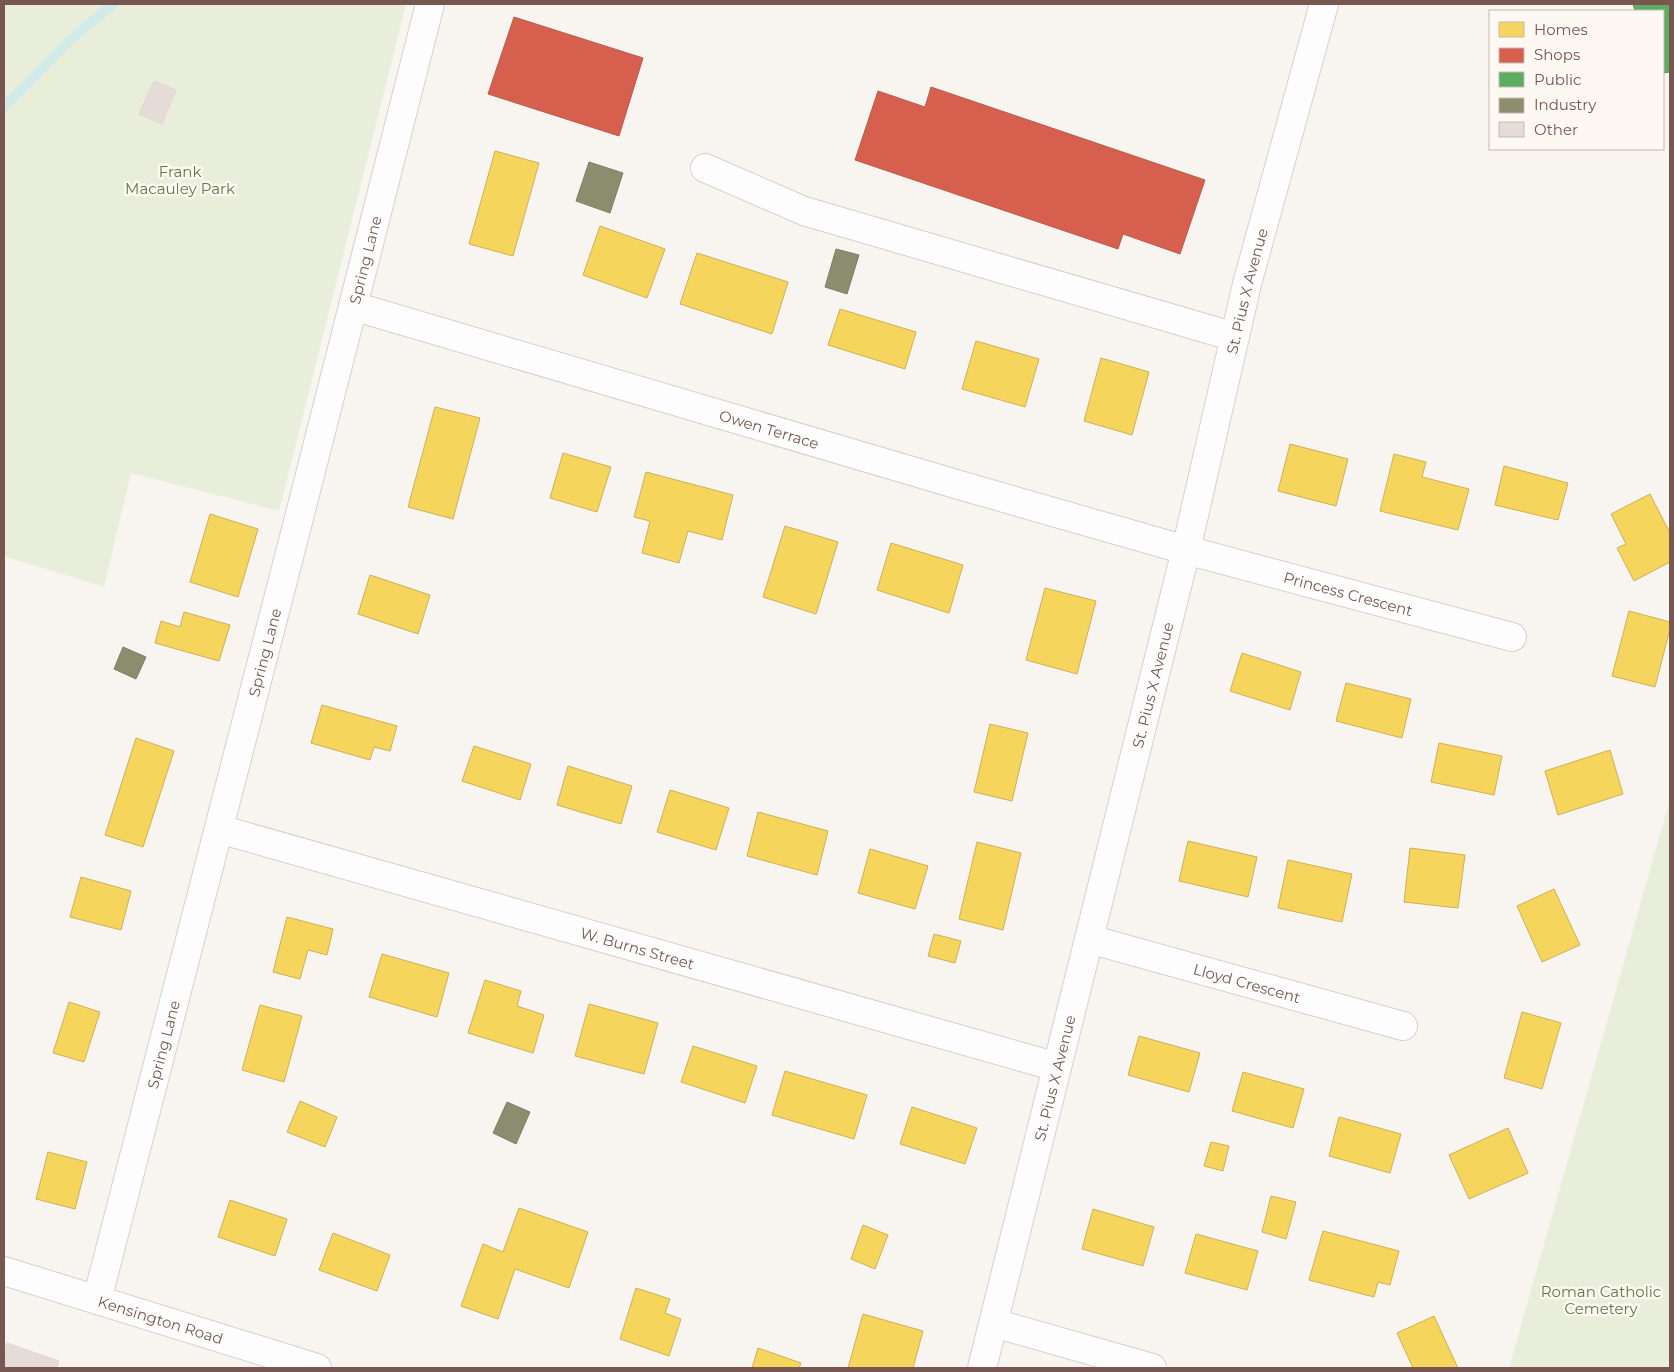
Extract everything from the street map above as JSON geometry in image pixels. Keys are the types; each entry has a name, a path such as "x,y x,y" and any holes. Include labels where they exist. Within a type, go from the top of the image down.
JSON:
{"street":[{"name":"Spring Lane","path":"97,1300 430,4"},
{"name":"St. Pius X Avenue","path":"982,1368 1186,550 1247,284 1324,4"},
{"path":"705,168 804,211 1236,337"},
{"name":"Owen Terrace","path":"353,306 966,488 1186,550"},
{"name":"Princess Crescent","path":"1186,550 1512,637"},
{"name":"W. Burns Street","path":"219,829 1057,1067"},
{"name":"Lloyd Crescent","path":"1089,939 1403,1026"},
{"name":"Kensington Road","path":"4,1271 317,1368"},
{"path":"994,1323 1152,1368"}],"green space":[{"name":"Frank Macauley Park","path":"4,4 406,4 279,511 131,473 104,587 4,556"},
{"name":"Roman Catholic Cemetery","path":"1670,799 1670,1368 1509,1368"}],"building: Homes":[{"path":"495,151 539,163 513,256 469,244"},
{"path":"600,226 665,249 647,298 583,275"},
{"path":"697,253 788,282 772,334 680,304"},
{"path":"840,309 916,332 905,369 828,345"},
{"path":"976,341 1039,359 1025,407 962,389"},
{"path":"1101,358 1149,372 1132,435 1084,421"},
{"path":"435,407 480,418 453,519 408,507"},
{"path":"1290,444 1348,459 1336,506 1278,491"},
{"path":"563,453 611,467 597,512 550,498"},
{"path":"1394,454 1426,462 1422,477 1469,489 1458,530 1380,511"},
{"path":"1504,466 1568,483 1558,520 1495,505"},
{"path":"646,472 733,495 722,540 688,531 679,563 642,553 650,521 634,517"},
{"path":"1650,494 1670,533 1670,562 1634,581 1617,548 1626,544 1611,514"},
{"path":"210,514 258,529 238,597 190,582"},
{"path":"785,526 838,542 816,614 763,597"},
{"path":"891,543 963,565 949,613 877,590"},
{"path":"370,575 430,595 418,634 358,614"},
{"path":"1045,588 1096,601 1077,674 1026,660"},
{"path":"1629,611 1670,622 1670,629 1655,687 1612,676"},
{"path":"184,612 230,625 219,661 155,643 161,621 180,627"},
{"path":"1242,653 1301,672 1290,710 1230,691"},
{"path":"1346,683 1411,699 1402,738 1336,721"},
{"path":"322,705 397,726 390,751 374,747 370,760 311,743"},
{"path":"990,724 1028,733 1012,801 974,792"},
{"path":"136,738 174,751 143,847 105,835"},
{"path":"1439,743 1502,756 1494,795 1431,782"},
{"path":"474,746 531,764 520,800 462,781"},
{"path":"1610,750 1623,794 1558,815 1545,771"},
{"path":"568,766 632,786 621,824 557,805"},
{"path":"670,790 729,808 716,850 657,832"},
{"path":"758,812 828,831 817,875 747,856"},
{"path":"1188,841 1257,857 1248,897 1179,881"},
{"path":"977,842 1021,853 1003,930 959,919"},
{"path":"1410,848 1465,855 1458,908 1404,902"},
{"path":"870,849 928,866 915,909 858,893"},
{"path":"1288,860 1352,874 1342,922 1278,908"},
{"path":"81,877 131,891 121,930 70,917"},
{"path":"1554,889 1580,945 1542,962 1517,906"},
{"path":"287,917 333,929 327,955 308,950 300,979 273,972"},
{"path":"934,934 961,941 955,963 928,956"},
{"path":"382,954 449,973 437,1017 369,997"},
{"path":"485,980 521,991 517,1006 544,1015 533,1053 468,1033"},
{"path":"69,1002 100,1012 84,1062 53,1053"},
{"path":"589,1004 658,1023 644,1074 575,1056"},
{"path":"260,1005 302,1016 284,1082 242,1070"},
{"path":"1522,1012 1561,1023 1542,1089 1504,1078"},
{"path":"1139,1036 1200,1053 1189,1092 1128,1075"},
{"path":"693,1046 757,1066 745,1103 681,1082"},
{"path":"785,1071 867,1095 854,1139 772,1115"},
{"path":"1243,1072 1304,1089 1293,1128 1232,1111"},
{"path":"300,1101 337,1117 325,1147 287,1132"},
{"path":"912,1107 977,1128 965,1164 900,1144"},
{"path":"1339,1117 1401,1134 1390,1173 1329,1156"},
{"path":"1508,1128 1528,1173 1469,1199 1449,1155"},
{"path":"1211,1142 1229,1146 1223,1171 1204,1166"},
{"path":"48,1152 87,1162 75,1209 36,1199"},
{"path":"1271,1196 1296,1202 1286,1239 1262,1232"},
{"path":"230,1200 287,1219 275,1256 218,1237"},
{"path":"519,1208 588,1232 569,1288 515,1269 498,1319 461,1306 483,1244 503,1252"},
{"path":"1093,1209 1154,1227 1143,1266 1082,1249"},
{"path":"863,1225 888,1235 875,1269 851,1259"},
{"path":"1323,1231 1399,1251 1390,1285 1378,1282 1374,1297 1309,1280"},
{"path":"333,1233 390,1255 377,1291 319,1270"},
{"path":"1196,1234 1258,1251 1247,1290 1185,1273"},
{"path":"636,1288 670,1299 665,1313 681,1319 669,1356 620,1339"},
{"path":"863,1314 923,1331 913,1368 848,1368"},
{"path":"1434,1316 1458,1368 1413,1368 1397,1333"},
{"path":"758,1348 801,1363 799,1368 752,1368"}],"building: Shops":[{"path":"514,17 643,58 619,136 488,94"},
{"path":"931,87 1205,180 1180,254 1123,234 1118,249 855,160 878,91 925,107"}],"building: Public":[{"path":"1633,4 1670,4 1670,72 1664,73 1664,10 1635,10"}],"building: Industry":[{"path":"589,162 623,173 610,213 576,201"},
{"path":"836,249 859,255 847,294 825,287"},
{"path":"123,647 146,657 136,679 114,669"},
{"path":"507,1102 530,1112 516,1144 493,1133"}],"building: Other":[{"path":"154,81 176,90 162,124 139,114"},
{"path":"7,1343 59,1361 57,1368 4,1368 4,1353"}],"waterway":[{"path":"4,107 68,42 113,4"}]}
